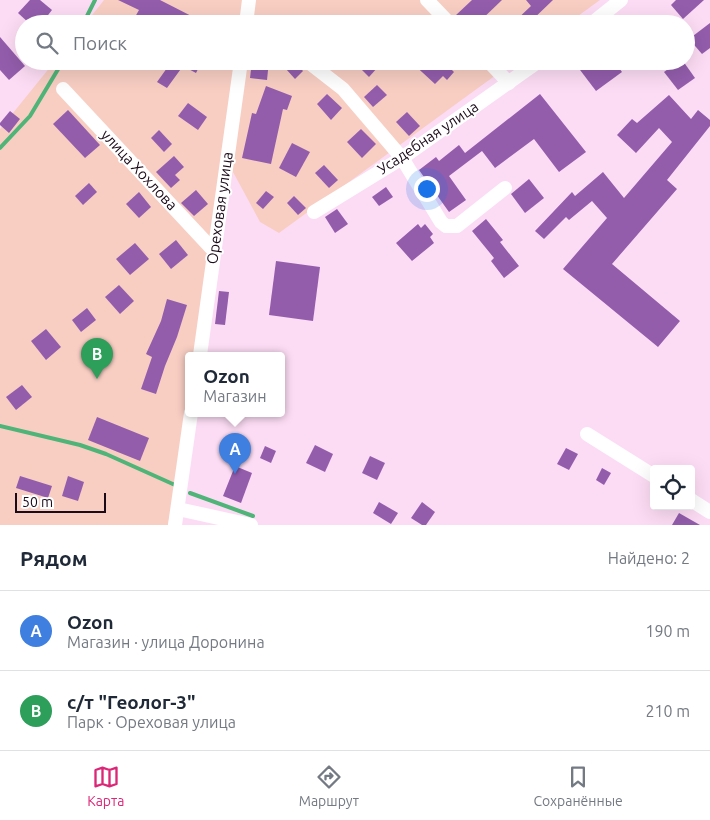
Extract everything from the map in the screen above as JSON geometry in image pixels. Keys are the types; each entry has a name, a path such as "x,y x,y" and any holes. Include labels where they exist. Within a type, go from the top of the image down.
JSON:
{"street":[{"path":"247,15 249,0"},
{"path":"427,0 441,15"},
{"path":"602,15 621,0"},
{"name":"Ореховая улица","path":"200,352 240,70"},
{"path":"319,70 343,89 402,158 441,222 446,226 457,226 505,188"},
{"path":"497,70 509,82"},
{"name":"Усадебная улица","path":"314,212 402,158 526,70"},
{"name":"улица Хохлова","path":"63,89 214,251"},
{"path":"176,525 191,417"},
{"path":"587,434 650,473"},
{"path":"695,503 710,512"},
{"path":"178,509 251,525"}],"shaded area":[{"path":"104,0 600,0 579,15 92,15"},
{"path":"48,70 503,70 279,233 260,222 233,172 200,352 185,352 185,417 188,417 168,525 0,525 0,129"}],"building":[{"path":"30,0 40,0 52,10 48,15 20,15 18,13"},
{"path":"118,0 160,0 189,15 136,15 139,10"},
{"path":"472,0 502,0 486,15 456,15"},
{"path":"526,0 553,0 537,15 522,15 531,6"},
{"path":"676,0 704,0 687,15 680,15 671,5"},
{"path":"710,23 710,48 702,54 695,46 695,34"},
{"path":"0,37 15,54 15,70 20,70 9,80 0,70"},
{"path":"166,70 180,70 167,88 157,82"},
{"path":"251,70 268,70 267,80 250,78"},
{"path":"287,70 302,70 295,79"},
{"path":"362,70 375,70 369,77"},
{"path":"420,70 452,70 454,72 447,80 443,76 435,84"},
{"path":"580,70 621,70 622,72 596,91"},
{"path":"667,70 689,70 695,78 678,90 664,72"},
{"path":"377,85 387,95 373,107 364,97"},
{"path":"266,86 292,96 287,110 283,109 271,164 242,158 252,113 256,114"},
{"path":"327,94 342,108 331,120 317,104"},
{"path":"540,94 586,152 559,172 534,139 495,168 482,151 449,176 466,200 449,212 419,170 436,157 439,161 459,145 465,153"},
{"path":"669,95 691,119 698,110 710,120 710,126 667,180 677,189 612,264 680,321 658,347 563,269 607,218 592,201 569,220 566,217 544,239 535,231 572,192 575,196 603,172 624,198 672,142 659,128 636,153 617,135 632,119 637,123"},
{"path":"188,103 207,117 198,130 178,116"},
{"path":"68,110 100,145 85,158 53,124"},
{"path":"10,111 20,119 9,133 0,123"},
{"path":"407,112 420,126 409,136 396,122"},
{"path":"361,129 376,144 362,158 347,142"},
{"path":"159,130 172,144 164,152 151,138"},
{"path":"292,143 310,152 296,177 279,168"},
{"path":"174,156 184,167 175,175 180,180 171,188 156,172"},
{"path":"324,165 338,180 329,188 315,173"},
{"path":"529,179 544,198 525,213 511,194"},
{"path":"89,183 97,192 83,205 75,196"},
{"path":"386,187 393,197 379,206 372,197"},
{"path":"196,190 208,204 194,216 181,203"},
{"path":"266,191 274,197 263,209 256,203"},
{"path":"139,192 151,207 139,218 126,204"},
{"path":"294,196 306,208 298,215 287,203"},
{"path":"337,209 348,224 335,233 325,217"},
{"path":"486,219 503,240 500,242 519,266 504,278 491,261 494,258 472,231"},
{"path":"418,224 421,228 425,224 433,234 430,237 434,243 412,261 396,243"},
{"path":"176,240 188,255 171,269 159,254"},
{"path":"135,243 149,259 130,275 116,259"},
{"path":"276,261 320,267 313,321 269,315"},
{"path":"119,285 134,301 120,314 105,297"},
{"path":"219,291 229,292 225,325 215,324"},
{"path":"167,299 187,305 156,394 141,389 152,357 146,354 161,321"},
{"path":"87,308 96,320 81,332 72,320"},
{"path":"46,329 61,347 46,360 31,341"},
{"path":"22,385 32,397 16,410 6,397"},
{"path":"97,417 149,438 140,461 88,440"},
{"path":"315,445 333,454 325,472 306,463"},
{"path":"265,446 276,451 271,463 260,458"},
{"path":"566,448 578,454 569,470 557,464"},
{"path":"370,456 385,463 377,480 362,473"},
{"path":"235,466 252,473 241,503 223,496"},
{"path":"602,468 611,473 604,485 596,480"},
{"path":"20,476 52,486 48,498 16,488"},
{"path":"68,476 84,482 78,501 62,496"},
{"path":"379,502 398,513 391,524 373,513"},
{"path":"422,502 435,512 426,525 422,525 411,518"},
{"path":"679,513 700,525 672,525"}],"waterway":[{"path":"88,15 95,0"},
{"path":"0,148 30,116 58,70"},
{"path":"0,426 80,445 106,454 175,485"},
{"path":"190,493 253,516"}],"place":[{"name":"с/т \"Геолог-3\"","path":"97,379"},
{"name":"Ozon","path":"235,474"}]}
